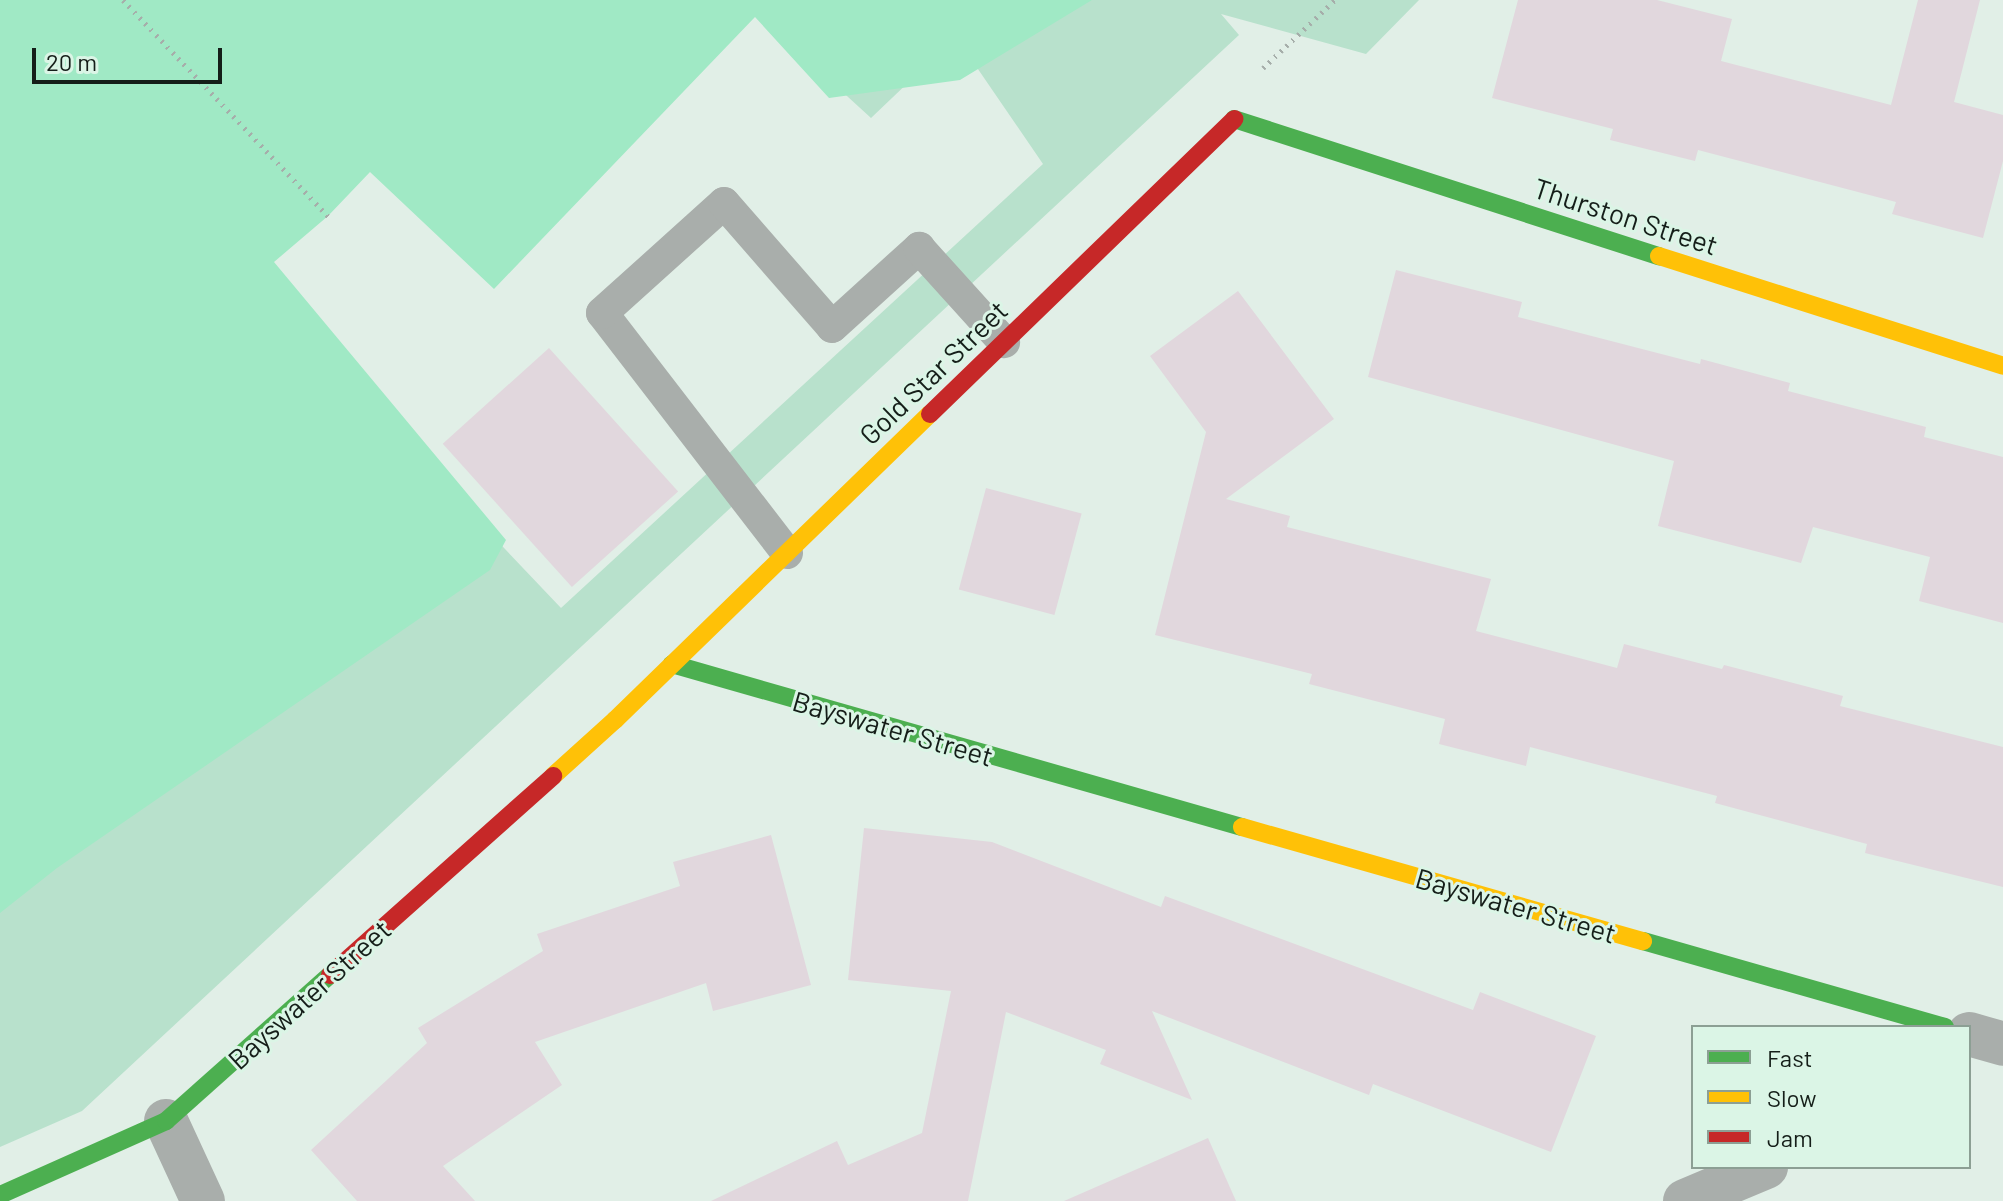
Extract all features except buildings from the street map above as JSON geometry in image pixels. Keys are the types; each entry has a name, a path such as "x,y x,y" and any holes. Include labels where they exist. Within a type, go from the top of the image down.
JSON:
{"street":[{"name":"Gold Star Street","path":"672,664 1233,119"},
{"name":"Thurston Street","path":"1233,119 2003,366"},
{"name":"Bayswater Street","path":"0,1195 166,1121 615,720 672,664 1938,1025"},
{"path":"1971,1035 2003,1044"},
{"path":"166,1121 203,1201"},
{"path":"1685,1201 1761,1169"}],"lane":[{"path":"787,553 602,313 724,203 832,327 919,248 1004,342"}],"path":[{"path":"123,0 328,216"},
{"path":"1263,68 1335,0"}],"shaded area":[{"path":"0,0 1092,0 960,80 829,98 755,17 494,289 370,172 328,216 274,262 506,540 490,570 57,868 0,913"},
{"path":"742,0 1419,0 1366,54 1221,14 1239,35 82,1111 0,1147 0,496 374,411 561,608 1043,164 956,37 871,118"}],"traffic: fast":[{"path":"1234,119 1659,256"},
{"path":"672,664 1242,827"},
{"path":"1643,941 1938,1025"},
{"path":"0,1195 166,1121 330,975"}],"traffic: slow":[{"path":"1659,256 2003,366"},
{"path":"553,776 615,720 930,414"},
{"path":"1242,827 1643,941"}],"traffic: jam":[{"path":"930,414 1234,119"},
{"path":"330,975 553,776"}]}
